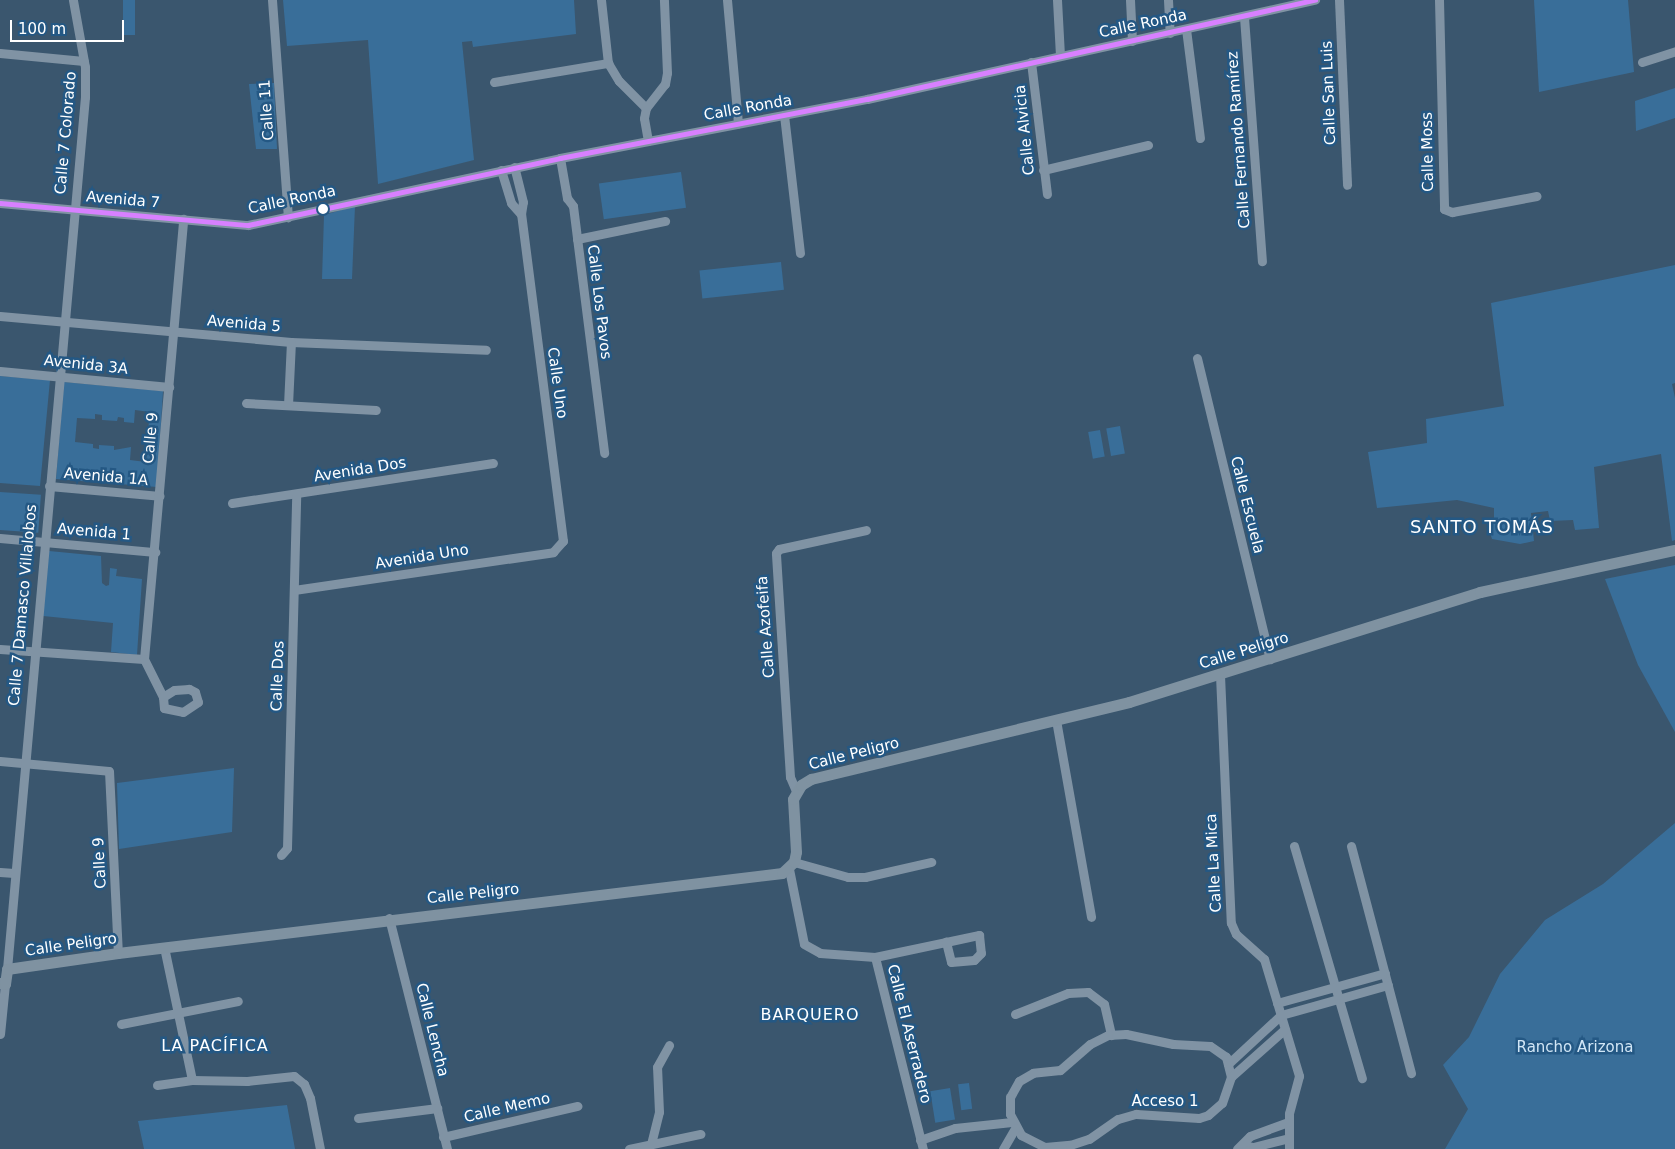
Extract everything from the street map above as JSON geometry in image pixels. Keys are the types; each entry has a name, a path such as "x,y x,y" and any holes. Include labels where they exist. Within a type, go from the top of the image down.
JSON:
{"main road":[{"name":"Calle Peligro","path":"796,791 801,785 822,776 1056,720 1220,676 1486,591 1675,550"},
{"path":"792,865 796,843 793,808 796,791"},
{"name":"Calle Peligro","path":"6,969 389,918 770,876 792,865"},
{"name":"Calle 7 Damasco Villalobos","path":"3,984 6,969"}],"street":[{"name":"Calle 7 Colorado","path":"73,0 84,61 85,97 73,209"},
{"name":"Calle 11","path":"272,0 288,217"},
{"path":"601,0 608,64 625,88 646,108"},
{"path":"648,140 644,118 646,108 665,84 668,73 664,0"},
{"path":"727,0 738,124"},
{"path":"1057,0 1060,55"},
{"path":"1130,0 1132,41"},
{"path":"1168,0 1170,33"},
{"name":"Calle Ronda","path":"183,219 248,225 514,167 648,140 784,116 1315,0"},
{"name":"Calle San Luis","path":"1339,0 1347,185"},
{"name":"Calle Moss","path":"1439,0 1444,209 1452,212 1537,196"},
{"name":"Calle Fernando Ramírez","path":"1244,17 1262,261"},
{"path":"1186,29 1200,138"},
{"path":"1642,62 1675,51"},
{"path":"0,53 84,61"},
{"name":"Calle Alvicia","path":"1031,62 1047,194"},
{"path":"494,82 608,64"},
{"path":"784,116 800,253"},
{"path":"1043,170 1148,144"},
{"name":"Calle Los Pavos","path":"560,158 566,198 573,206 604,453"},
{"name":"Calle Uno","path":"514,167 523,202 521,214 564,535 559,548 553,552"},
{"name":"Calle Uno","path":"501,170 511,203 521,214"},
{"name":"Avenida 7","path":"0,204 183,219"},
{"name":"Calle 7 Damasco Villalobos","path":"6,969 73,209"},
{"name":"Calle 9","path":"144,659 160,496 183,219"},
{"path":"577,239 665,221"},
{"name":"Avenida 5","path":"0,316 291,342 486,350"},
{"path":"288,405 291,342"},
{"name":"Calle Escuela","path":"1197,358 1270,659"},
{"name":"Avenida 3A","path":"0,371 169,387"},
{"path":"246,403 376,410"},
{"name":"Avenida Dos","path":"232,503 493,464"},
{"name":"Avenida 1A","path":"49,486 160,496"},
{"name":"Calle Dos","path":"281,855 287,848 296,494"},
{"name":"Calle Azofeifa","path":"796,791 790,777 776,553 779,550 866,530"},
{"name":"Avenida 1","path":"0,538 155,552"},
{"name":"Avenida Uno","path":"294,590 553,552"},
{"path":"0,649 144,659 163,696"},
{"name":"Calle La Mica","path":"1220,676 1231,923 1236,934 1264,959 1299,1076 1288,1122 1288,1149"},
{"path":"1056,720 1091,917"},
{"path":"0,761 24,763"},
{"name":"Calle 9","path":"24,763 109,771 118,953"},
{"path":"1294,846 1362,1078"},
{"path":"1351,846 1411,1073"},
{"path":"792,865 848,877 865,877 931,862"},
{"name":"Calle El Aserradero","path":"792,865 799,935 804,944 820,953 865,953 876,957 922,1144"},
{"path":"0,872 14,873"},
{"name":"Calle Lencha","path":"389,918 447,1149"},
{"path":"876,957 946,942"},
{"path":"164,947 192,1080"},
{"path":"1277,1003 1385,973"},
{"name":"Calle 7 Damasco Villalobos","path":"0,1034 3,984"},
{"path":"1228,1064 1281,1015 1388,985"},
{"path":"1015,1014 1068,992 1088,992 1104,1004 1111,1035"},
{"path":"121,1024 238,1001"},
{"name":"Acceso 1","path":"1014,1125 1036,1144 1064,1146 1089,1139 1118,1119 1136,1114 1199,1118 1222,1103 1231,1077 1285,1028"},
{"path":"1003,1149 1014,1125 1010,1097 1019,1081 1033,1073 1060,1070 1090,1044 1111,1035 1126,1034 1173,1044 1204,1044 1221,1052 1228,1064 1231,1077"},
{"path":"651,1144 660,1112 657,1067 669,1045"},
{"path":"157,1085 192,1080 247,1081 294,1076 304,1084 310,1098 320,1149"},
{"name":"Calle Memo","path":"443,1137 577,1106"},
{"path":"358,1118 437,1108"},
{"path":"1242,1148 1250,1136 1288,1122"},
{"path":"922,1144 971,1124 1014,1125"},
{"path":"629,1149 700,1134"},
{"path":"1242,1148 1289,1138"}],"green space":[{"path":"123,0 135,0 135,35 123,35"},
{"path":"283,0 574,0 576,34 473,47 472,41 462,42 474,160 378,184 368,40 287,46"},
{"path":"1534,0 1628,0 1634,72 1539,92"},
{"path":"274,83 277,149 256,149 249,84"},
{"path":"1675,88 1675,118 1636,131 1635,101"},
{"path":"681,172 686,208 604,219 599,184"},
{"path":"355,206 352,279 322,279 324,215"},
{"path":"781,262 784,290 702,298 699,271"},
{"path":"1675,265 1675,383 1672,384 1675,398 1675,540 1672,541 1661,454 1594,467 1599,528 1575,530 1573,520 1550,521 1548,511 1531,513 1534,541 1520,544 1492,539 1488,527 1489,521 1494,520 1494,508 1457,500 1377,508 1368,452 1427,443 1426,419 1504,406 1491,303"},
{"path":"0,376 50,380 40,486 0,483"},
{"path":"64,382 163,391 157,487 56,479","holes":["135,410 150,412 148,431 154,432 153,443 148,443 146,462 130,460 131,447 114,450 114,446 99,445 99,449 93,448 93,444 75,442 77,418 95,419 95,414 102,415 102,420 117,421 118,417 124,418 124,422 134,423"]},
{"path":"1120,426 1125,454 1111,456 1106,428"},
{"path":"1100,430 1105,457 1093,459 1088,432"},
{"path":"0,492 41,495 38,533 0,530"},
{"path":"49,551 101,556 102,583 106,586 109,585 110,568 117,569 116,576 142,579 137,655 111,652 113,623 43,616"},
{"path":"1675,565 1675,732 1638,665 1605,579"},
{"path":"234,768 232,832 119,849 117,783"},
{"name":"Rancho Arizona","path":"1675,823 1675,1149 1445,1149 1468,1109 1443,1065 1469,1037 1500,974 1545,920 1603,884"},
{"path":"969,1083 972,1109 961,1110 958,1084"},
{"path":"950,1088 955,1120 935,1123 930,1091"},
{"path":"287,1105 295,1149 144,1149 138,1121"}],"transit line":[{"path":"0,203 248,225 560,158 867,99 1315,0"}],"district":[{"name":"SANTO TOMÁS","path":"1482,527"},
{"name":"BARQUERO","path":"810,1015"},
{"name":"LA PACÍFICA","path":"215,1046"}]}
